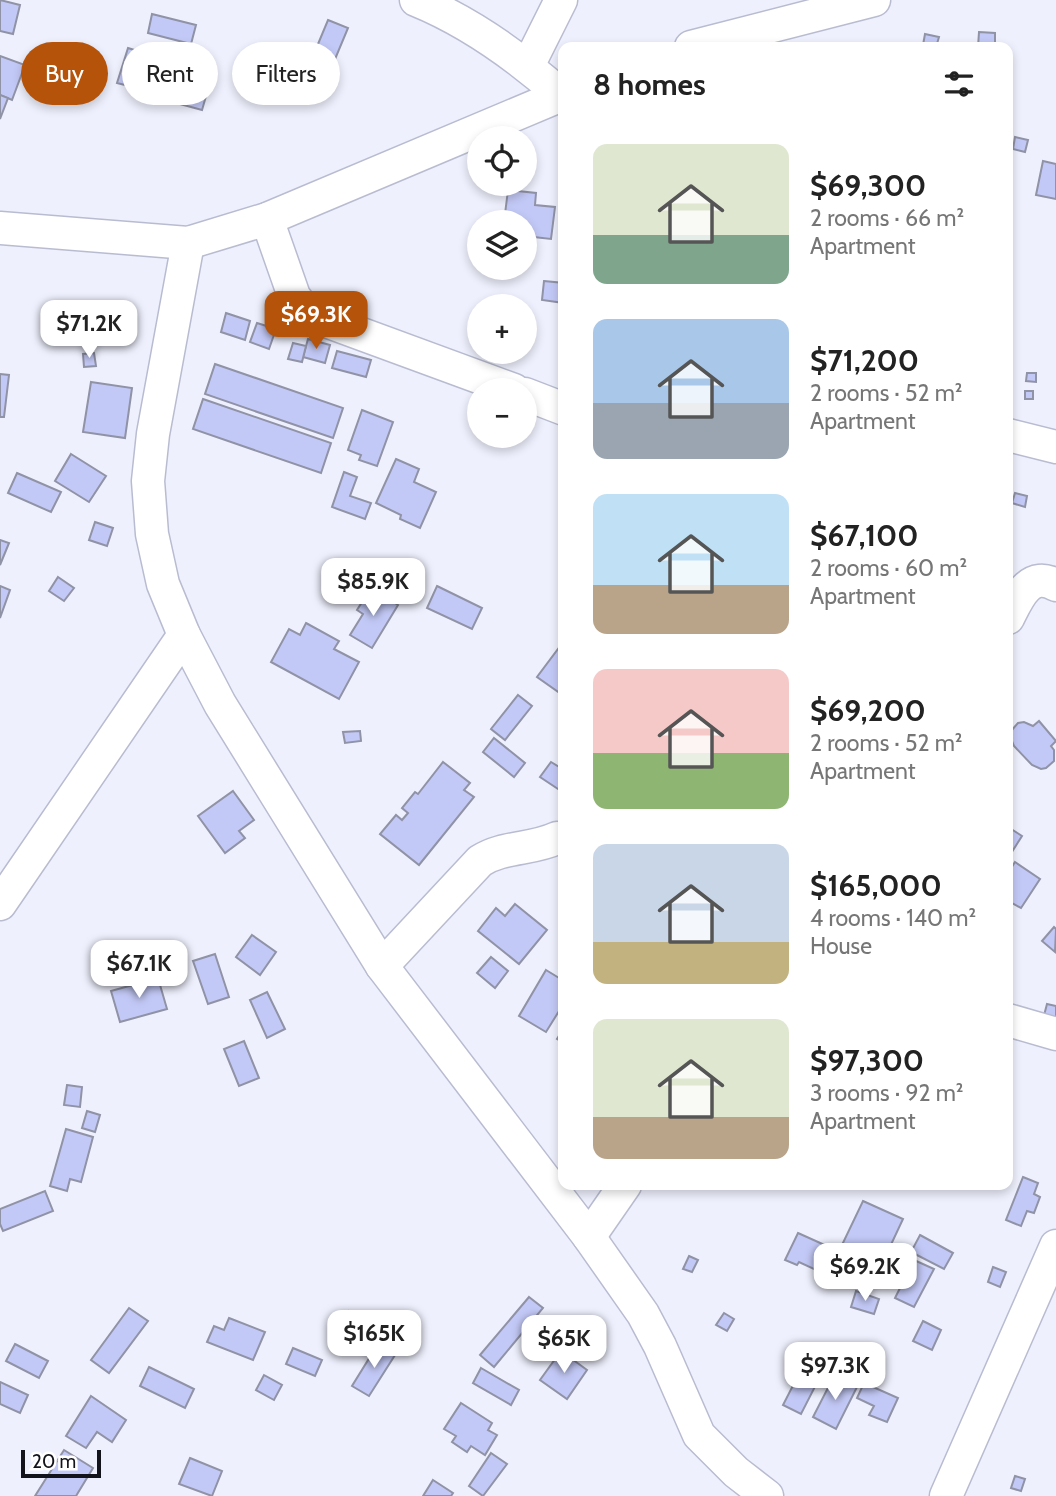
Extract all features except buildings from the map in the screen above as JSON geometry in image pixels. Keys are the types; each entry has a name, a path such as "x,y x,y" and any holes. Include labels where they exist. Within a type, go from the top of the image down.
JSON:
{"street":[{"path":"416,0 470,26 528,66 558,92"},
{"path":"528,66 561,0"},
{"path":"710,42 874,0"},
{"path":"0,228 188,243 267,219 558,97"},
{"path":"267,219 294,296 307,314 481,378"},
{"path":"188,243 153,434 148,481 152,534 163,584 184,635 220,704 382,966 589,1237 643,1314 699,1435 736,1472 767,1496"},
{"path":"537,399 558,407"},
{"path":"1013,436 1056,447"},
{"path":"1013,608 1028,584 1043,581 1056,585"},
{"path":"0,904 184,635"},
{"path":"382,966 480,861 491,854 539,845 557,838"},
{"path":"1013,1021 1056,1034"},
{"path":"589,1237 622,1190"},
{"path":"946,1496 1056,1246"}]}
